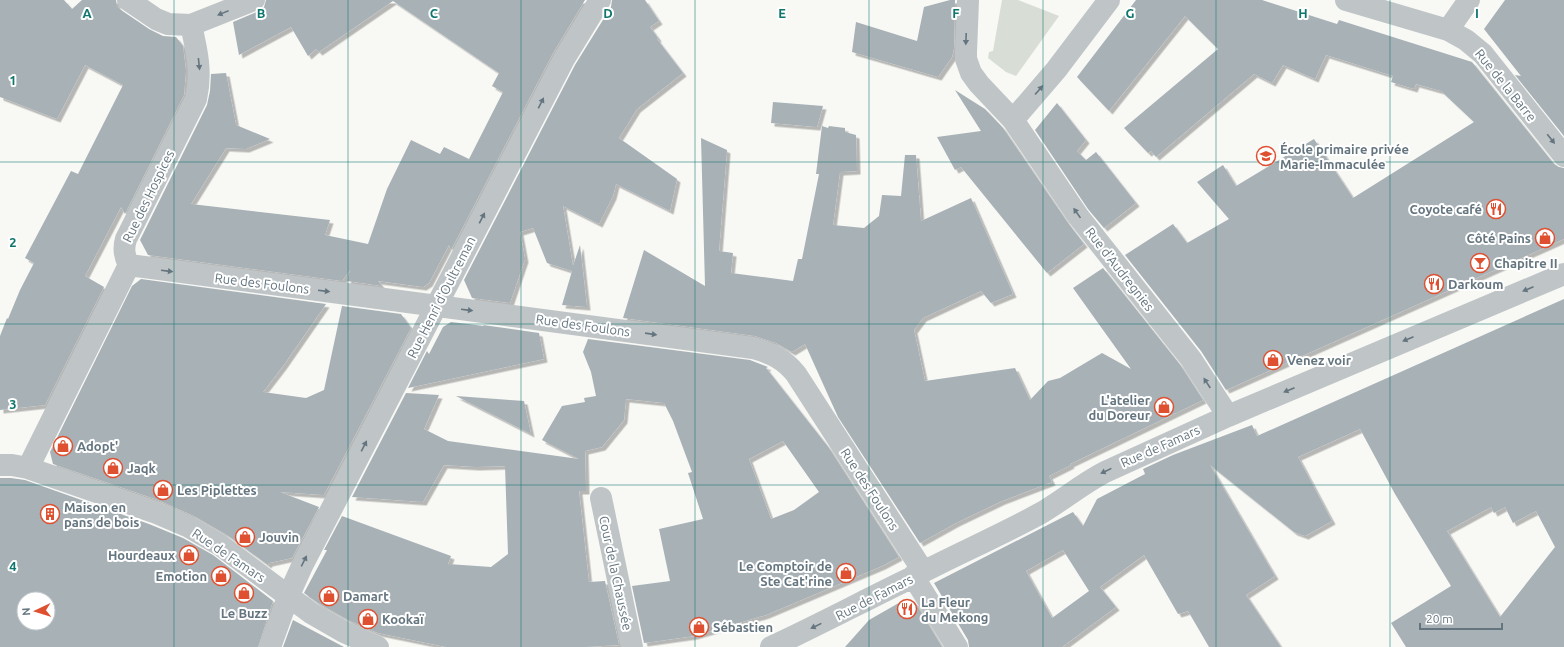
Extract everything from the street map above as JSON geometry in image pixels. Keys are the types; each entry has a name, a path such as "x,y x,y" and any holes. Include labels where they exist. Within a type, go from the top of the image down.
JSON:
{"street":[{"path":"128,0 156,20 168,24 191,26 254,0"},
{"name":"Rue Henri d'Oultreman","path":"270,647 288,597 302,566 564,59 600,0"},
{"name":"Rue d'Audregnies","path":"968,0 966,59 971,73 979,84 1013,120 1078,216 1191,359 1228,416"},
{"path":"1013,120 1056,70 1108,0"},
{"name":"Rue de la Barre","path":"1346,0 1448,30 1466,40 1483,54 1564,156"},
{"path":"1448,30 1468,0"},
{"name":"Rue des Hospices","path":"128,266 124,257 126,238 196,99 199,88 199,67 191,26"},
{"path":"28,468 128,266"},
{"name":"Rue des Foulons","path":"128,266 753,348 770,352 790,366 796,374 918,574 957,647"},
{"name":"Rue de Famars","path":"771,647 837,616 1040,513 1066,497 1090,479 1228,416 1564,274"},
{"name":"Rue de Famars","path":"0,465 12,465 28,468 154,512 189,527 220,545 288,597 326,622 344,632 378,647"},
{"name":"Cour de la Chaussée","path":"601,498 632,647"}],"shaded area":[{"path":"1002,0 1018,0 1059,16 1016,76 1006,72 988,58 989,52 993,51"}],"building":[{"path":"0,0 64,0 72,9 82,0 116,0 117,6 121,10 149,29 163,36 176,37 183,46 186,71 184,95 125,214 121,207 85,276 104,287 45,405 0,410 0,336 20,290 34,263 25,258 71,171 78,174 123,85 85,65 57,119 0,97"},
{"path":"266,0 585,0 553,53 451,250 449,245 429,283 423,287 378,281 382,286 347,281 350,270 342,281 148,255 140,240 207,105 211,74 226,73 236,125 270,139 246,149 226,148 191,204 330,220 325,235 368,244 387,189 411,140 440,154 444,147 469,159 503,92 492,86 499,73 393,1 319,52 316,49 308,56 291,27 239,55 233,22 259,11 264,7"},
{"path":"612,0 645,0 659,21 650,27 658,38 657,39 683,73 637,109 619,138 677,179 670,211 616,184 613,196 599,224 563,206 573,266 580,245 587,307 562,305 572,271 547,263 533,228 520,232 525,259 510,303 472,298 464,280 575,65 611,7"},
{"path":"955,0 954,48 952,57 938,77 852,52 856,22 917,41 924,7"},
{"path":"1136,0 1262,0 1337,24 1339,20 1472,62 1554,164 1564,168 1564,239 1226,390 1201,351 1125,255 1173,224 1187,243 1229,219 1197,182 1223,165 1236,186 1314,139 1353,198 1474,122 1441,91 1416,84 1414,89 1391,82 1393,76 1326,55 1315,79 1283,65 1272,83 1254,74 1156,157 1151,151 1148,153 1124,128 1218,49 1185,16 1109,111 1077,77"},
{"path":"1505,0 1564,0 1564,136 1515,75 1521,76 1484,29"},
{"path":"955,90 985,109 1003,128 1084,244 1047,273 961,167 955,170 937,137 981,131"},
{"path":"773,102 823,106 817,127 771,123"},
{"path":"1057,103 1086,140 1077,151 1086,160 1096,152 1136,203 1104,228 1088,209 1035,130"},
{"path":"822,126 828,128 829,126 845,128 845,132 856,135 857,171 840,172 833,225 864,228 879,216 882,195 901,196 905,155 916,155 921,221 971,198 1013,294 991,303 981,291 923,318 914,330 925,381 1015,368 1030,400 1048,381 1060,378 1102,353 1131,369 1073,288 1103,268 1181,366 1203,400 1070,464 1071,465 1049,476 1052,482 1002,501 956,523 920,543 838,417 805,344 792,352 776,343 755,336 623,318 644,250 705,286 701,138 727,150 719,251 733,253 731,273 793,281 798,259 802,259 819,174 816,174"},
{"path":"141,279 326,304 263,392 306,398 324,390 342,306 401,314 411,328 324,495 280,492 319,507 292,558 269,563 268,565 227,535 194,516 158,500 53,464 50,452 132,286"},
{"path":"1564,299 1564,647 1406,647 1391,623 1451,586 1395,494 1360,429 1298,457 1332,521 1305,536 1294,532 1210,465 1275,576 1246,595 1281,647 1209,647 1188,611 1178,614 1144,555 1100,587 1116,607 1062,647 969,647 968,640 934,583 1073,512 1083,526 1097,499 1145,474 1143,469 1173,455 1252,425 1257,436","holes":["1491,507 1494,513 1505,507 1513,523 1536,511 1555,547 1500,617 1447,531","1063,550 1089,591 1052,618 1026,571"]},
{"path":"451,322 539,333 544,359 408,388 427,351 429,354 443,327"},
{"path":"588,339 750,360 768,367 766,368 829,448 899,557 882,566 766,615 694,636 644,643 632,586 670,581 659,529 703,519 688,473 692,472 673,421 664,403 626,399 624,420 602,447 585,451 586,491 579,491 589,582 605,581 619,645 585,647 446,647 378,633 350,621 318,603 304,593 327,550 324,550 342,516 451,556 448,564 491,567 508,554 505,466 476,467 444,465 423,502 352,497 406,393 439,395 424,429 448,441 579,459 542,440 562,406 585,402 584,398 596,396 591,372 583,352","holes":["783,441 819,492 794,510 771,519 749,459"]},
{"path":"456,396 524,401 531,434"},
{"path":"0,478 25,480 149,524 183,538 213,555 273,601 258,647 0,647"},
{"path":"904,600 915,602 942,647 845,647 869,620"},
{"path":"293,620 344,647 283,647"}],"place":[{"name":"École primaire privée Marie-Immaculée","path":"1266,156"},
{"name":"Coyote café","path":"1496,209"},
{"name":"Côté Pains","path":"1545,238"},
{"name":"Chapitre II","path":"1480,263"},
{"name":"Darkoum","path":"1434,284"},
{"name":"Venez voir","path":"1273,360"},
{"name":"L'atelier du Doreur","path":"1164,407"},
{"name":"Adopt'","path":"63,446"},
{"name":"Jaqk","path":"113,468"},
{"name":"Les Piplettes","path":"163,490"},
{"name":"Maison en pans de bois","path":"50,514"},
{"name":"Jouvin","path":"245,537"},
{"name":"Hourdeaux","path":"189,555"},
{"name":"Le Comptoir de Ste Cat'rine","path":"846,573"},
{"name":"Emotion","path":"221,576"},
{"name":"Le Buzz","path":"244,593"},
{"name":"Damart","path":"329,596"},
{"name":"La Fleur du Mekong","path":"907,609"},
{"name":"Kookaï","path":"368,619"},
{"name":"Sébastien","path":"699,627"}]}
